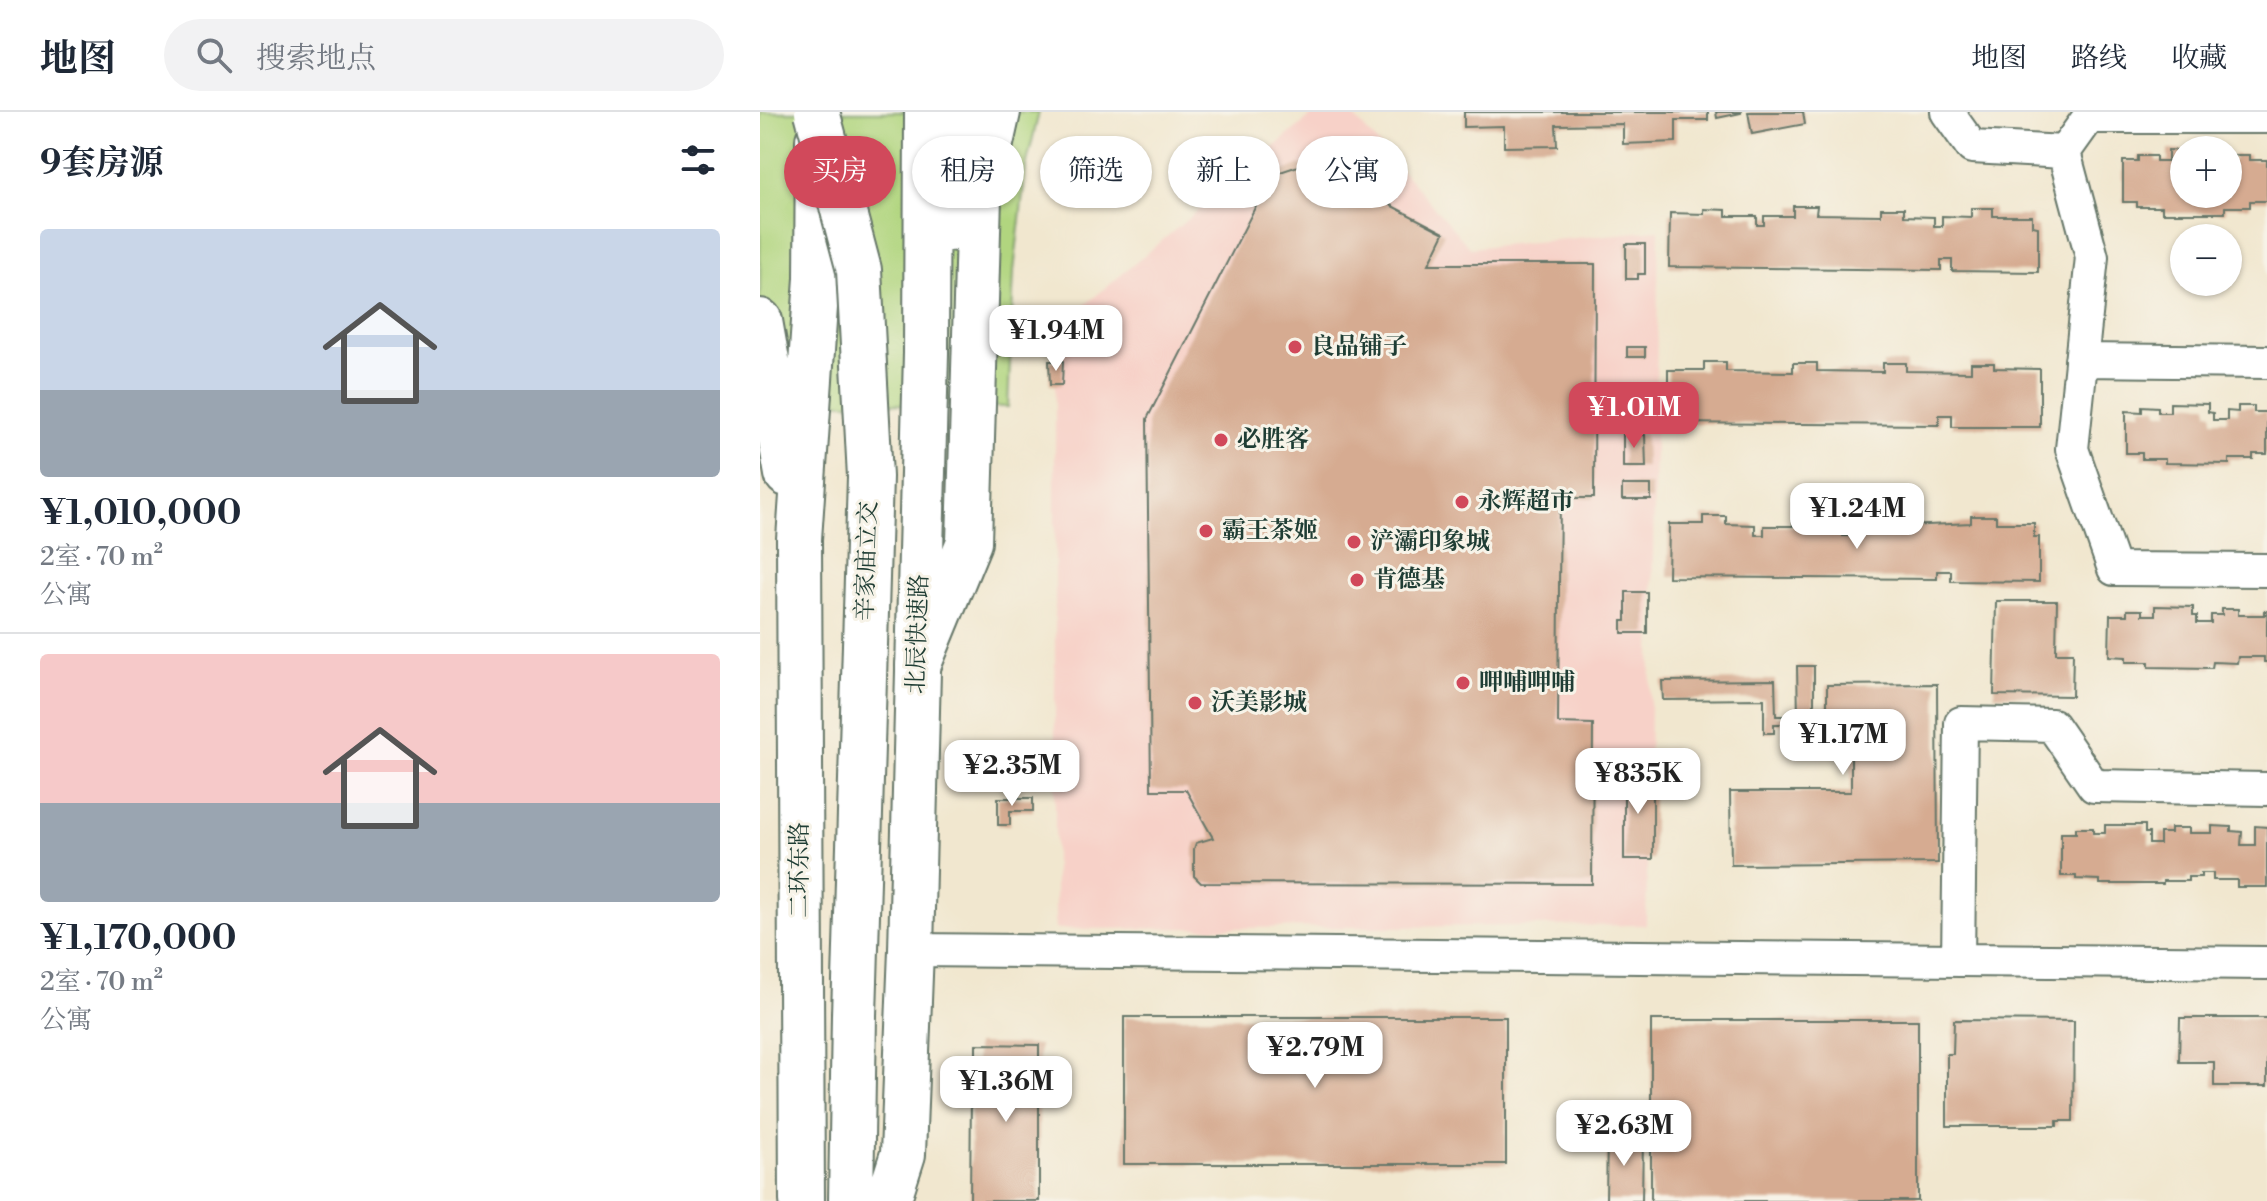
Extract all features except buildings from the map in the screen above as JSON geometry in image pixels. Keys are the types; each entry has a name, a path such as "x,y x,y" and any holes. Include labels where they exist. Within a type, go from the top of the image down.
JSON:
{"main road":[{"path":"799,539 817,278 818,112"},
{"name":"辛家庙立交","path":"818,112 859,270 870,477 851,1201"},
{"name":"北辰快速路","path":"888,1201 903,1154 911,950 926,353 927,112"},
{"path":"926,353 967,112"},
{"path":"917,668 969,542 979,197 998,112"},
{"path":"760,321 799,539"},
{"name":"二环东路","path":"799,539 802,1201"},
{"path":"785,1201 802,1144"},
{"path":"902,1201 903,1154"}],"street":[{"path":"1947,112 1972,147 2064,152"},
{"path":"2267,117 2089,114 2064,152 2092,257 2072,449 2114,569 2267,570"},
{"path":"2081,360 2267,362"},
{"path":"1958,960 1961,723 2052,725 2094,786 2267,789"},
{"path":"911,950 2267,963"}],"shaded area":[{"name":"浐灞印象城","path":"1316,112 1350,112 1371,136 1296,136 1296,208 1408,208 1408,178 1470,248 1659,230 1646,925 1055,929 1055,330 1201,208 1280,208 1280,142"}],"green space":[{"path":"760,112 1039,112 1024,184 1024,136 912,136 912,208 1021,208 1014,271 1008,407 760,401"}],"place":[{"name":"良品铺子","path":"1295,347"},
{"name":"必胜客","path":"1221,440"},
{"name":"永辉超市","path":"1462,502"},
{"name":"霸王茶姬","path":"1206,531"},
{"name":"浐灞印象城","path":"1354,542"},
{"name":"肯德基","path":"1357,580"},
{"name":"呷哺呷哺","path":"1463,683"},
{"name":"沃美影城","path":"1195,703"}]}
